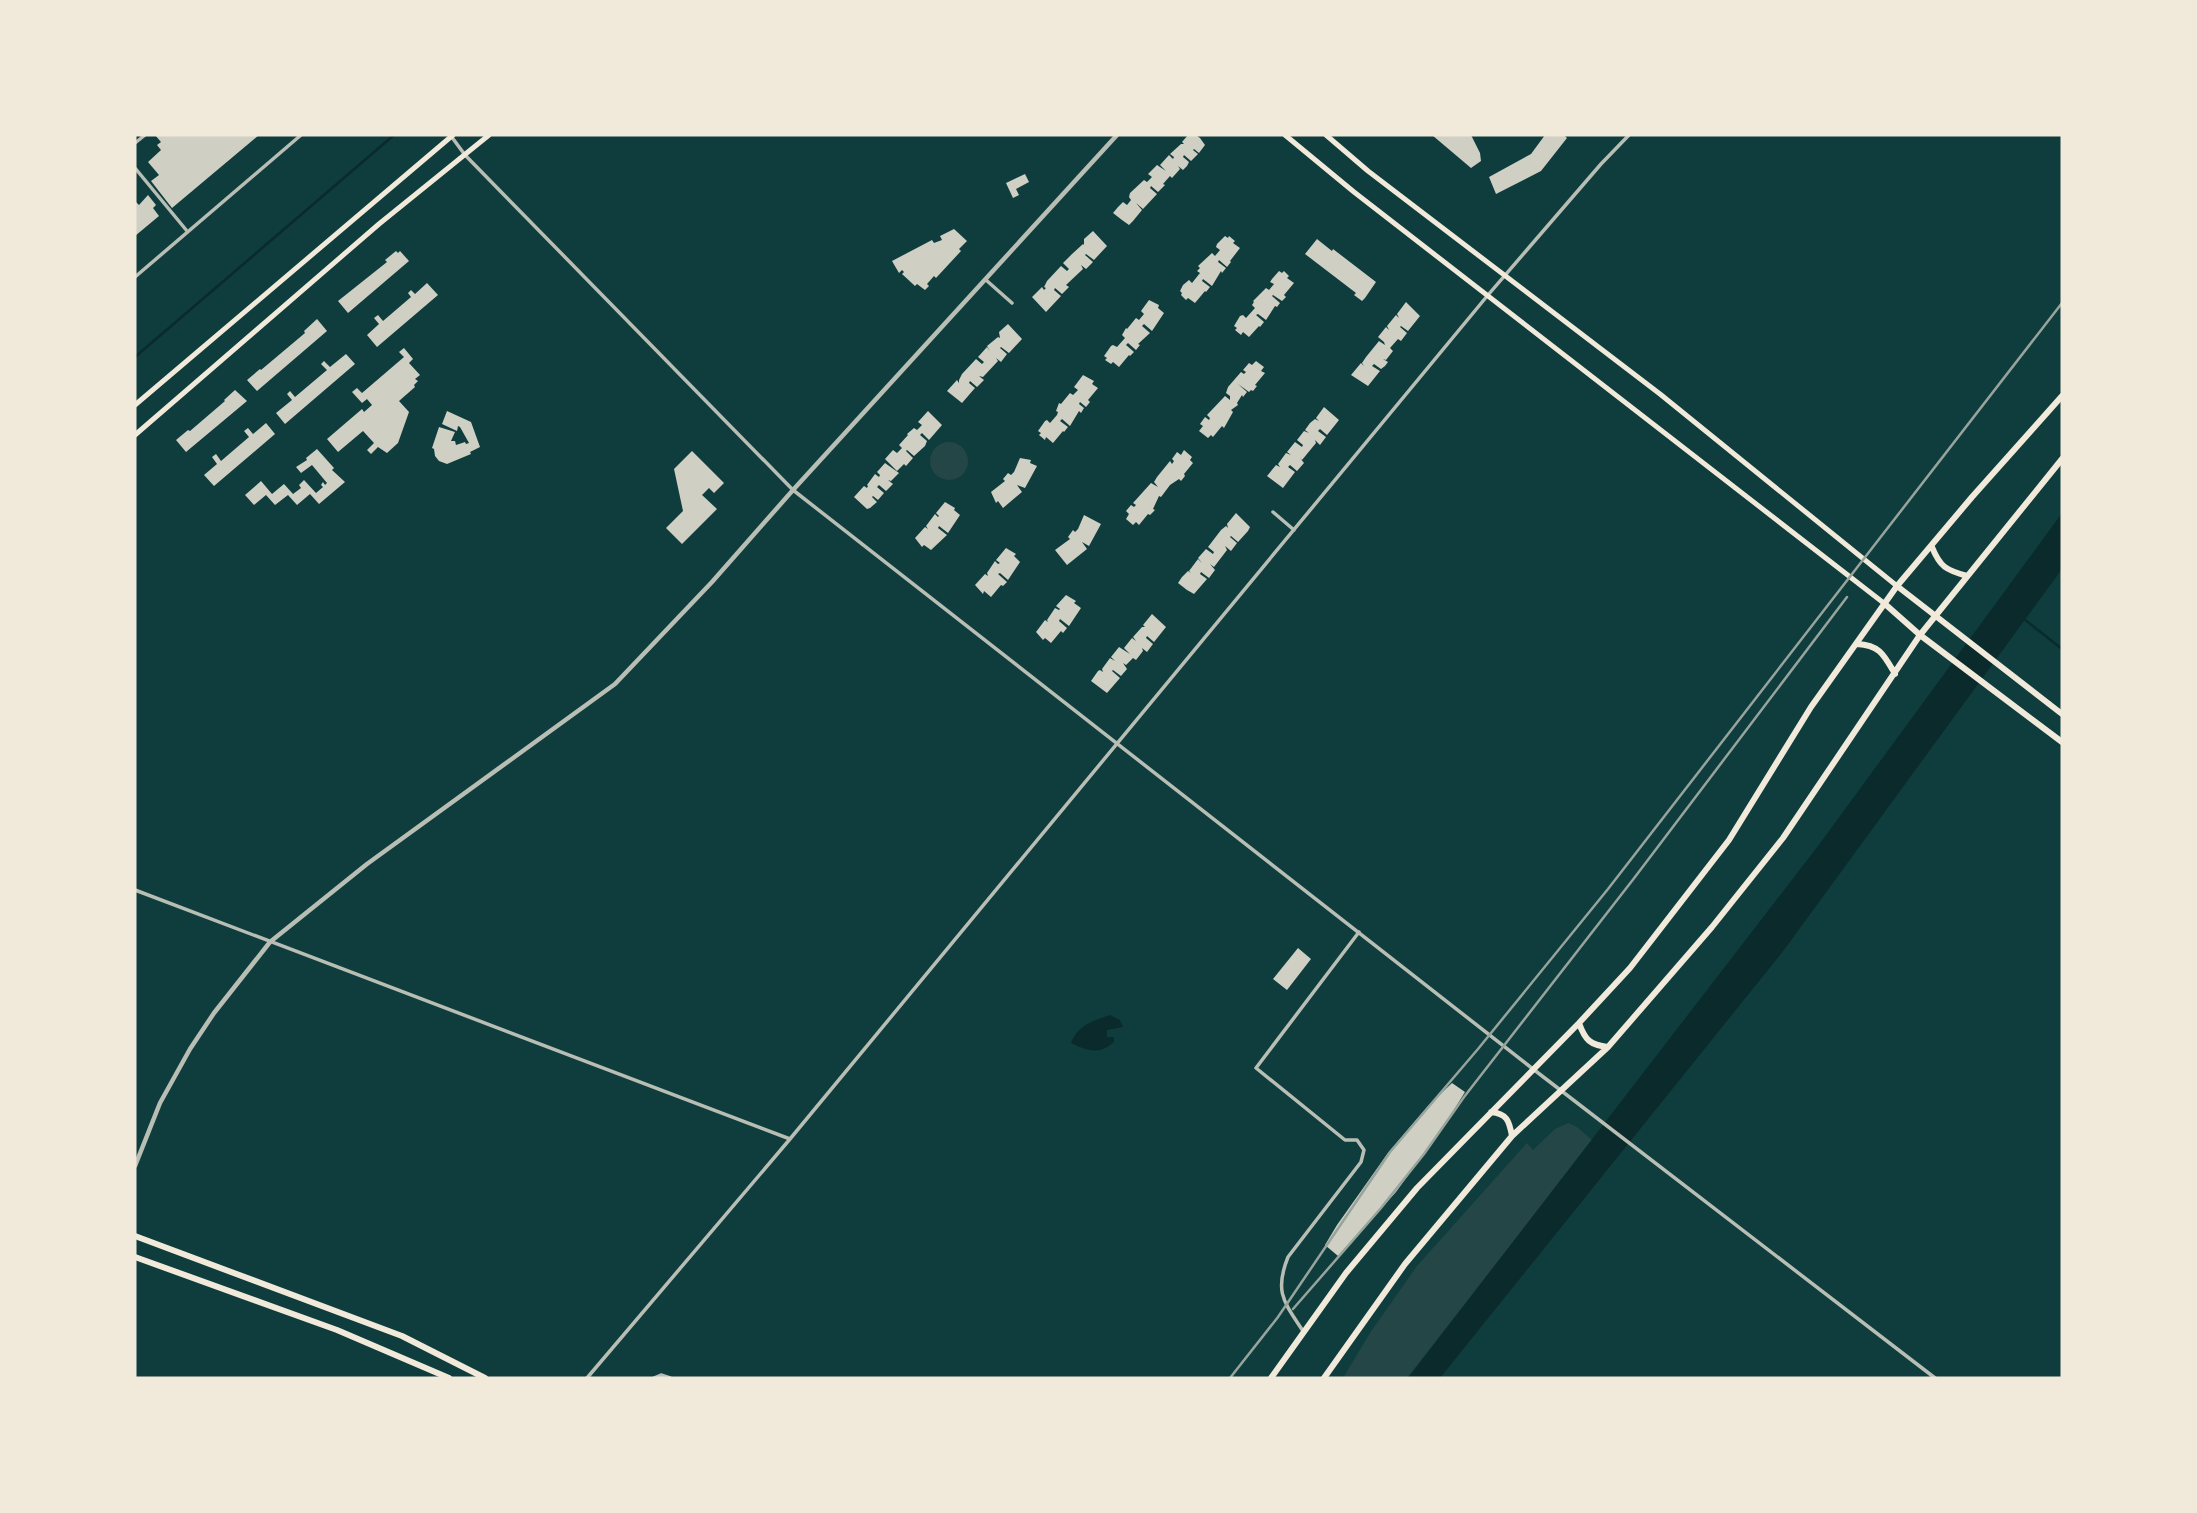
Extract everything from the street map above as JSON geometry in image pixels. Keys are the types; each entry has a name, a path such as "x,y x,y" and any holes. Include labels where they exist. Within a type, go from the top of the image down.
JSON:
{"main road":[{"path":"135,435 379,224 489,135"},
{"path":"1285,135 1885,604 1920,635 2062,742"},
{"path":"1326,135 1368,171 1660,394 1949,628 2062,714"},
{"path":"135,405 452,136"},
{"path":"1271,1378 1346,1273 1417,1188 1630,968 1729,840 1811,707 1897,586 2062,396"},
{"path":"1324,1378 1405,1264 1512,1136 1608,1047 1712,927 1783,838 1934,616 2062,459"},
{"path":"1932,547 1938,563 1950,571 1967,576"},
{"path":"1857,644 1870,645 1884,654 1895,674"},
{"path":"1579,1023 1584,1038 1593,1045 1608,1047"},
{"path":"1491,1112 1503,1114 1509,1121 1512,1136"},
{"path":"135,1237 402,1336 485,1378"},
{"path":"135,1257 337,1330 449,1378"}],"street":[{"path":"135,143 145,135"},
{"path":"135,276 301,135"},
{"path":"135,1166 160,1103 190,1049 214,1013 270,942 367,864 615,684 712,582 1117,135"},
{"path":"587,1378 790,1139 1488,295 1629,135"},
{"path":"452,136 465,155 793,490 1533,1069 1935,1378"},
{"path":"135,168 188,231"},
{"path":"986,280 1012,303"},
{"path":"1273,512 1294,530"},
{"path":"135,890 790,1139"},
{"path":"1303,1332 1283,1300 1283,1268 1288,1257 1361,1162 1364,1150 1357,1140 1345,1140 1256,1068 1359,932"},
{"path":"654,1378 661,1375 670,1378"}],"shaded area":[{"path":"949,442 963,447 968,461 963,475 949,480 935,475 930,461 935,447"},
{"path":"2062,513 2062,569 1784,950 1440,1378 1408,1378 1818,846"},
{"path":"1110,1015 1120,1020 1123,1027 1107,1030 1107,1037 1114,1037 1114,1042 1109,1046 1093,1050 1071,1043 1082,1028"},
{"path":"1568,1123 1594,1142 1583,1152 1407,1378 1343,1378 1370,1333 1417,1266 1527,1143 1533,1150 1555,1129"}],"building":[{"path":"155,135 259,135 172,208 151,181 159,175 148,162 161,150 157,145 161,142"},
{"path":"1188,135 1196,135 1205,145 1199,153 1193,150 1198,154 1191,161 1184,155 1189,162 1187,166 1183,170 1178,166 1180,169 1172,178 1170,176 1158,192 1151,186 1157,194 1143,209 1136,203 1142,210 1129,225 1113,213 1123,202 1127,205 1131,200 1130,193 1144,180 1147,182 1152,177 1148,174 1157,165 1166,171 1160,165 1169,155 1173,159 1170,154 1184,144 1182,142"},
{"path":"1432,135 1471,135 1481,161 1471,168"},
{"path":"1545,135 1564,135 1567,138 1541,171 1496,194 1489,177 1531,154"},
{"path":"1025,174 1029,182 1016,189 1019,195 1013,198 1006,183"},
{"path":"148,195 156,205 153,208 159,216 135,236 135,203 139,205"},
{"path":"954,229 967,241 936,278 934,276 927,284 929,286 925,290 917,284 915,286 902,274 902,270 899,273 892,261 932,240 934,243 942,240 940,236"},
{"path":"1093,231 1107,246 1094,260 1085,255 1093,262 1086,269 1081,265 1083,269 1066,285 1069,287 1062,294 1055,288 1061,296 1046,312 1032,297 1042,287 1044,290 1046,288 1044,287 1047,281 1061,266 1067,271 1069,269 1063,263 1083,244 1084,239"},
{"path":"1225,236 1229,236 1240,248 1227,267 1219,260 1226,268 1222,273 1221,271 1212,286 1203,279 1210,287 1195,303 1188,298 1186,300 1180,291 1183,285 1189,280 1192,283 1200,273 1197,271 1200,268 1198,266 1212,253 1215,256 1220,250 1216,247 1217,244"},
{"path":"1317,239 1376,282 1362,301 1354,295 1356,293 1305,254"},
{"path":"400,251 409,261 348,313 338,301 387,262 385,260"},
{"path":"1279,271 1284,271 1289,276 1287,278 1294,283 1284,295 1286,297 1282,301 1273,295 1280,303 1277,307 1275,306 1266,320 1256,315 1264,322 1249,337 1243,332 1241,335 1234,326 1240,316 1246,318 1255,308 1253,301 1266,288 1269,290 1274,284 1270,282"},
{"path":"427,283 438,295 377,347 367,335 379,324 374,318 378,315 383,321 411,297 408,293 411,290 415,294"},
{"path":"1149,300 1159,305 1158,308 1164,313 1152,331 1144,324 1142,326 1150,333 1138,344 1140,345 1136,350 1128,343 1126,345 1134,352 1119,367 1113,362 1111,364 1104,356 1111,346 1117,347 1125,338 1122,335 1126,328 1144,314 1141,311"},
{"path":"1406,302 1420,316 1408,331 1400,327 1407,333 1390,348 1393,351 1386,360 1383,359 1388,362 1385,366 1381,369 1374,364 1372,366 1380,371 1368,386 1351,375 1361,363 1364,366 1362,363 1379,341 1385,345 1378,337 1386,327 1389,330 1387,326 1396,315 1399,318 1397,314"},
{"path":"317,319 327,331 257,391 247,380 305,333"},
{"path":"1008,324 1022,339 1009,353 1000,348 1007,354 1001,362 996,358 998,361 983,377 979,376 984,380 977,387 970,381 975,388 962,403 947,391 957,380 959,383 962,374 976,359 982,364 984,362 978,357 987,347 990,351 987,346 1000,338 999,332"},
{"path":"404,348 413,359 409,363 420,375 415,379 418,381 415,387 399,401 409,412 398,443 387,453 378,447 371,454 367,450 374,443 363,431 338,452 327,439 362,409 364,412 372,405 367,399 362,403 352,392 357,388 362,393 404,357 399,352"},
{"path":"346,354 355,364 285,424 276,413 292,400 287,394 290,391 295,397 327,370 321,364 324,361 330,367"},
{"path":"1256,361 1264,367 1261,371 1265,373 1255,385 1257,386 1249,392 1238,384 1247,392 1231,410 1233,412 1224,428 1222,426 1213,437 1211,435 1208,438 1199,431 1203,426 1200,424 1205,417 1209,420 1207,415 1225,396 1230,400 1226,393 1228,387 1241,372 1246,372 1243,370 1249,363 1252,365"},
{"path":"1083,375 1094,381 1092,384 1098,388 1088,400 1090,402 1086,407 1080,402 1084,408 1081,413 1079,411 1070,426 1062,419 1060,421 1068,427 1053,443 1046,437 1045,440 1038,431 1045,421 1050,423 1057,415 1059,403 1078,390 1074,387"},
{"path":"235,390 247,401 186,452 176,440 190,431"},
{"path":"1324,407 1339,420 1327,435 1320,429 1318,431 1326,437 1320,445 1315,440 1316,443 1302,460 1300,458 1304,463 1297,471 1290,465 1288,467 1295,472 1283,488 1267,476 1276,465 1280,467 1278,464 1286,453 1291,455 1287,452 1295,442 1302,447 1297,440 1304,431 1309,433 1305,430 1310,423 1315,419 1319,421 1316,418"},
{"path":"447,411 471,422 480,447 470,452 471,454 447,464 439,461 432,448 439,427 455,432 451,441 455,441 456,445 469,443 460,427 458,426 457,431 442,424"},
{"path":"928,411 942,425 929,440 922,433 920,435 927,441 925,446 914,456 907,450 913,458 897,471 885,459 893,450 897,453 902,448 899,445 907,434 922,425 918,422"},
{"path":"266,423 275,434 214,486 204,475 217,464 212,457 216,454 221,461 249,437 244,431 248,428 253,434"},
{"path":"317,449 334,468 332,470 345,482 319,504 310,494 297,505 288,495 275,505 266,495 254,505 245,495 261,481 272,494 284,484 293,494 301,488 299,485 304,480 316,493 323,487 323,482 325,485 327,483 312,465 301,473 296,467"},
{"path":"1184,450 1192,457 1190,460 1193,463 1185,476 1159,496 1153,509 1155,510 1150,515 1139,525 1136,522 1133,525 1126,519 1129,514 1126,511 1131,505 1136,505 1133,503 1151,483 1158,487 1154,482 1157,477 1170,461 1172,464 1177,452 1181,455"},
{"path":"692,451 724,483 714,493 709,488 702,495 717,509 682,544 666,528 683,511 674,469"},
{"path":"1020,458 1031,460 1030,463 1037,466 1025,488 1017,485 1022,492 1003,508 998,501 996,503 991,492 1005,481 1003,479 1008,473 1011,475 1014,472"},
{"path":"885,463 899,473 891,481 888,480 893,484 886,491 879,485 877,487 884,493 878,500 873,496 877,502 867,509 854,497 864,486 867,488 875,474 879,477 877,472"},
{"path":"945,502 960,515 948,533 939,526 947,535 931,550 924,545 922,547 915,538 925,527 928,529 926,526 935,514 939,516 936,513"},
{"path":"1236,513 1250,527 1248,531 1238,542 1231,536 1237,543 1231,551 1225,546 1227,550 1214,567 1210,564 1215,570 1209,578 1201,572 1207,579 1194,594 1187,590 1178,583 1188,571 1191,573 1189,571 1198,559 1202,563 1198,558 1206,549 1213,554 1208,547 1221,530 1226,526 1228,528 1227,524"},
{"path":"1084,515 1101,524 1089,546 1082,542 1087,549 1067,565 1055,550 1070,539 1068,537 1073,530 1075,532 1078,529"},
{"path":"1006,548 1016,554 1014,556 1020,562 1008,580 998,574 1007,582 991,597 984,591 983,594 975,585 985,574 988,576 987,573 995,561 1000,563 996,560"},
{"path":"1066,595 1081,608 1069,626 1060,619 1067,628 1063,633 1061,631 1051,643 1045,638 1043,640 1036,632 1045,620 1048,622 1055,608 1060,609 1056,606"},
{"path":"1152,614 1166,627 1154,642 1147,636 1153,644 1147,652 1142,648 1143,651 1136,660 1133,658 1126,665 1123,663 1127,669 1121,676 1112,671 1120,678 1107,693 1091,681 1098,671 1103,672 1102,669 1110,658 1115,661 1111,657 1119,647 1130,654 1124,648 1132,638 1136,641 1133,637 1145,627 1143,625"},
{"path":"1298,948 1311,959 1287,990 1273,979"},
{"path":"1452,1083 1465,1092 1447,1121 1396,1192 1338,1256 1325,1245 1337,1225 1388,1153 1429,1105"}],"waterway":[{"path":"135,357 394,135"},
{"path":"2024,619 2062,649"}],"railway":[{"path":"1230,1378 1278,1317 1390,1152 1608,889 2062,303"},
{"path":"1293,1309 1424,1154 1464,1097 1847,597"}]}
